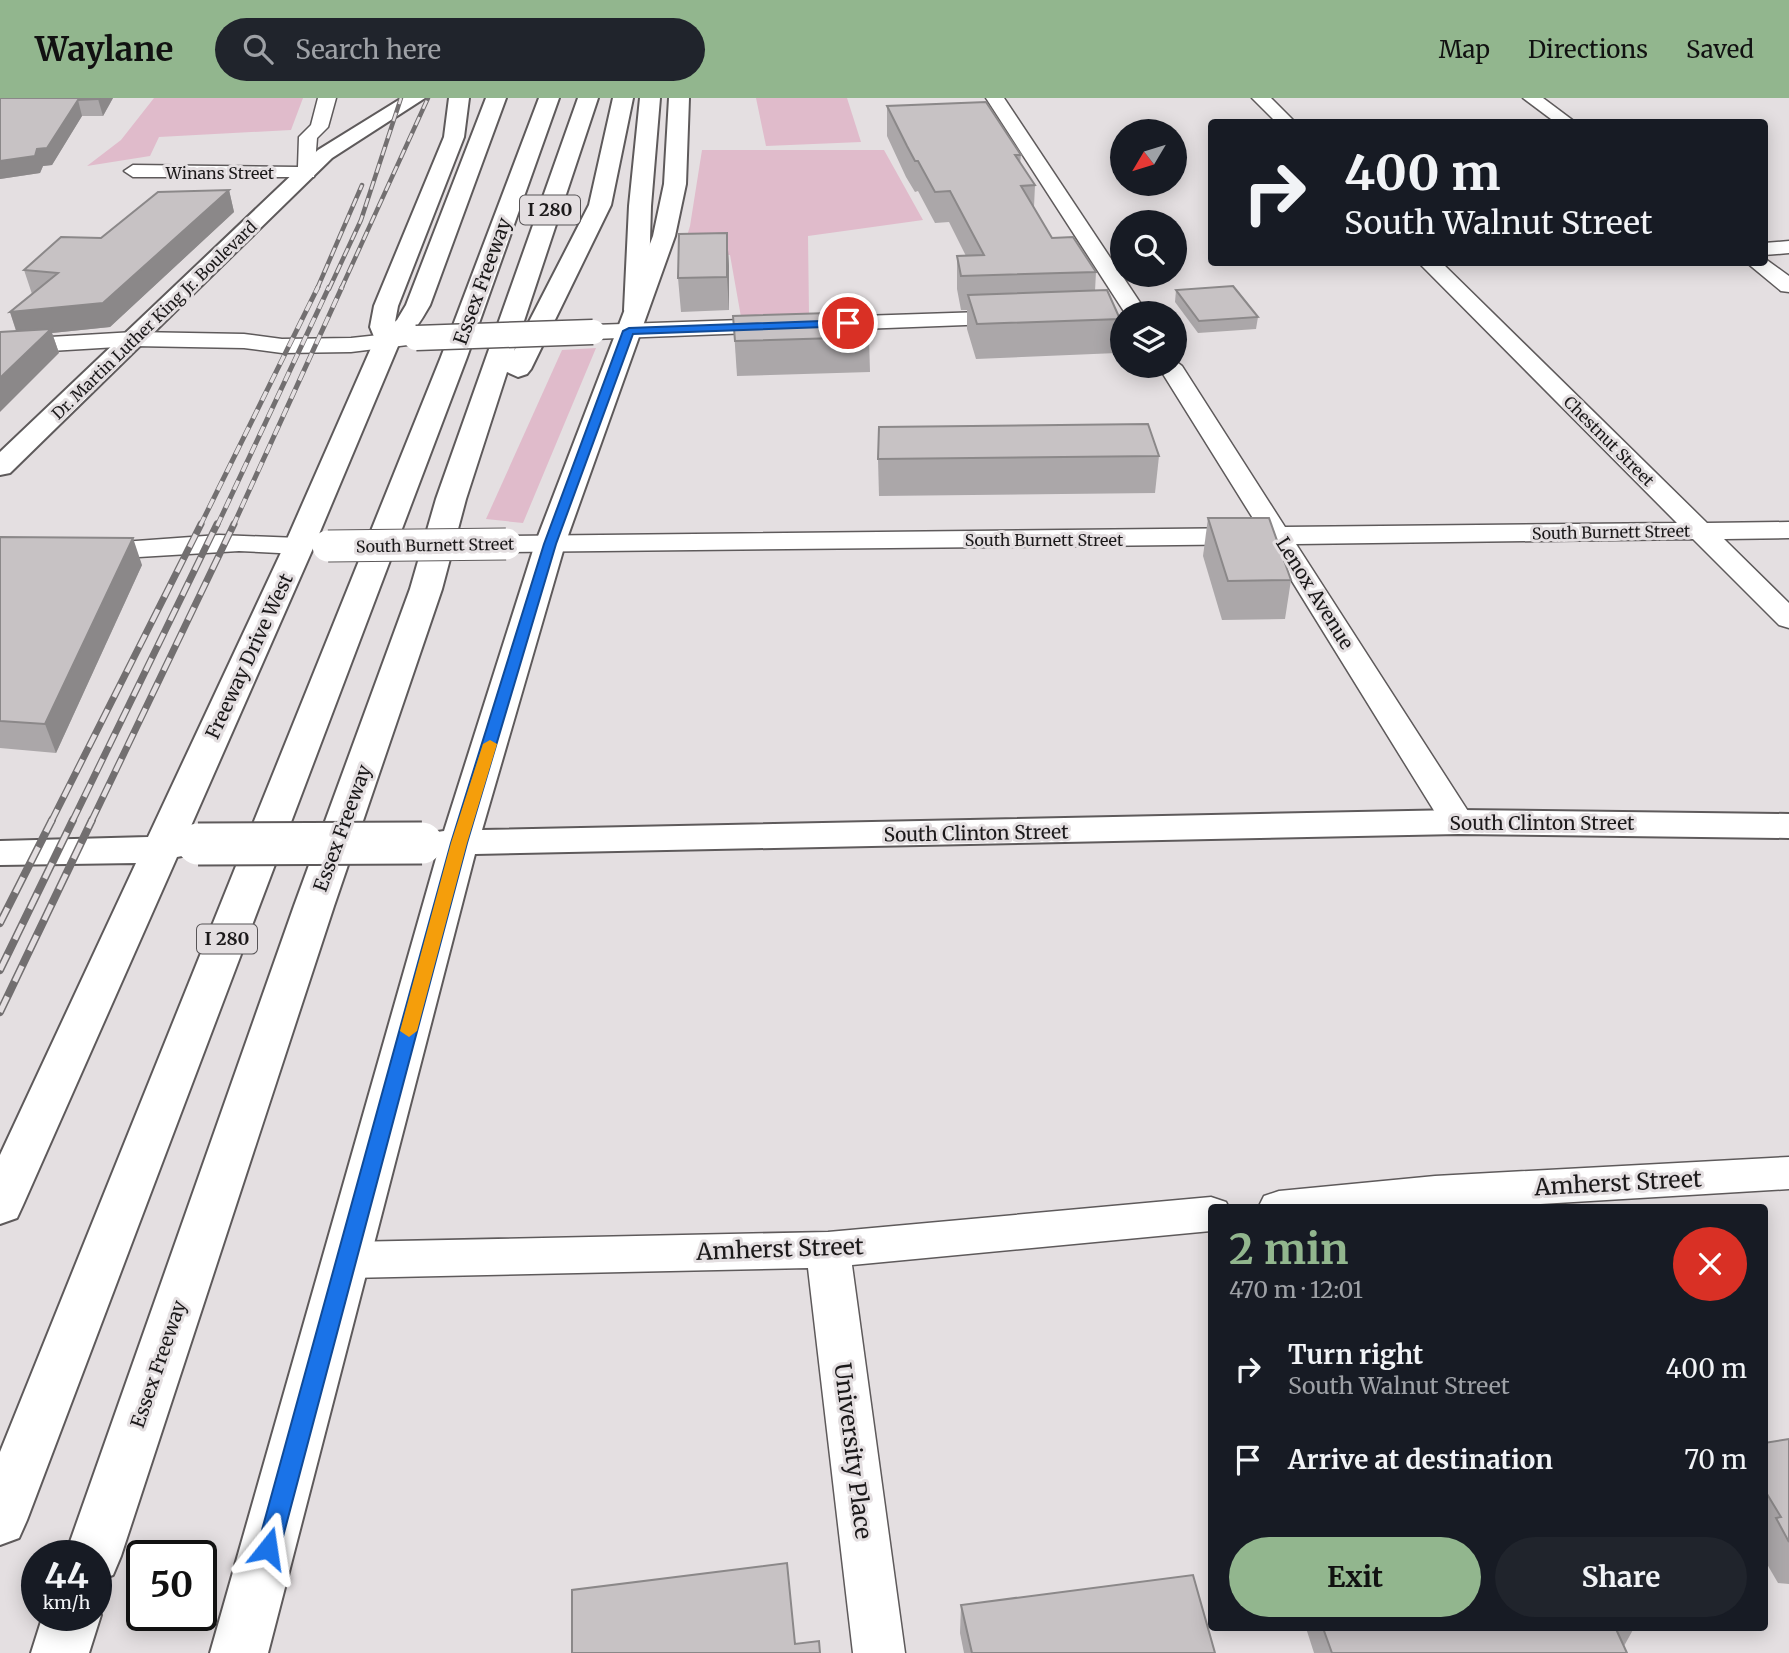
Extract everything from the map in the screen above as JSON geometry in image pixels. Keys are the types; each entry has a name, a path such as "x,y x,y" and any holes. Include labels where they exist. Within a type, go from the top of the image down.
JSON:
{"main road":[{"name":"Freeway Drive West","path":"0,1205 180,845 314,546 388,339 383,327 386,306 454,137 459,98"},
{"path":"388,339 407,324 418,305 496,98"},
{"name":"Essex Freeway","path":"0,1520 454,357 549,98"},
{"name":"Essex Freeway","path":"98,1540 314,906 426,589 451,499 588,98"},
{"path":"451,499 591,227 602,197 623,98"},
{"path":"633,320 650,98"},
{"path":"239,1653 348,1260 441,843 664,236 671,209 679,98"},
{"name":"Dr. Martin Luther King Jr. Boulevard","path":"0,467 325,155 424,101"},
{"name":"Dr. Martin Luther King Jr. Boulevard","path":"307,173 339,159 424,101"},
{"name":"South Clinton Street","path":"0,853 127,852 180,845 441,843 1458,822 1789,826"},
{"name":"South Clinton Street","path":"0,839 137,836 180,845"},
{"path":"60,1653 67,1631"}],"street":[{"path":"995,98 1120,301"},
{"path":"1261,98 1283,119"},
{"path":"1532,98 1562,119"},
{"path":"307,173 309,134 319,127 329,100"},
{"path":"319,127 327,133 325,155"},
{"name":"Winans Street","path":"133,171 307,173"},
{"path":"1768,249 1789,247"},
{"name":"Chestnut Street","path":"1432,266 1789,619"},
{"path":"1762,266 1789,286"},
{"path":"0,347 134,339 261,342 282,346 351,345 388,339 593,332 633,320 1039,317"},
{"name":"Lenox Avenue","path":"1178,378 1282,538 1458,822"},
{"name":"South Burnett Street","path":"0,551 139,549 243,552 314,546 1282,538 1789,530"},
{"name":"Amherst Street","path":"1321,1204 1435,1193 1789,1173"},
{"name":"Amherst Street","path":"348,1260 828,1250 1208,1214"},
{"name":"University Place","path":"828,1250 878,1653"}],"shaded area":[{"path":"154,98 303,98 291,130 159,137 150,156 87,166 121,140"},
{"path":"756,98 847,98 861,142 766,146"},
{"path":"702,150 884,150 923,220 808,236 809,314 741,317 730,255 681,256 690,226"},
{"path":"596,348 523,523 486,519 562,350"}],"building":[{"path":"0,98 99,98 78,100 47,148 37,149 35,156 0,161"},
{"path":"986,102 1021,155 1015,155 1035,185 1021,186 1052,238 1073,237 1096,272 961,276 957,256 984,255 950,191 935,192 918,161 915,161 887,106"},
{"path":"229,190 103,303 10,312 58,273 24,270 61,237 101,238 158,192"},
{"path":"727,233 727,277 678,278 679,234"},
{"path":"1233,286 1258,317 1199,321 1187,301 1176,290"},
{"path":"1107,290 1112,301 1110,319 977,324 968,295"},
{"path":"864,312 869,337 735,341 733,316"},
{"path":"51,329 0,378 0,332"},
{"path":"1148,424 1159,456 878,459 879,427"},
{"path":"1208,518 1269,518 1291,580 1228,581"},
{"path":"0,537 133,538 45,724 0,721"},
{"path":"1789,1439 1789,1542 1776,1518 1781,1517 1768,1496 1768,1442"},
{"path":"787,1563 795,1644 819,1641 820,1653 572,1653 572,1590"},
{"path":"1193,1575 1215,1653 972,1653 961,1605"},
{"path":"1324,1631 1617,1631 1627,1653 1332,1653"}],"railway":[{"path":"329,289 361,220 401,98"},
{"path":"341,289 428,98"},
{"path":"317,289 362,185"},
{"path":"200,525 318,287"},
{"path":"217,526 329,287"},
{"path":"233,526 342,287"},
{"path":"72,822 217,524"},
{"path":"91,822 234,524"},
{"path":"51,822 200,525"},
{"path":"0,923 52,820"},
{"path":"0,970 73,820"},
{"path":"0,1012 92,820"}],"slow traffic":[{"path":"409,1031 459,843 490,744"}],"route":[{"path":"268,1548 459,843 534,604 550,544 629,331 848,323"}]}
